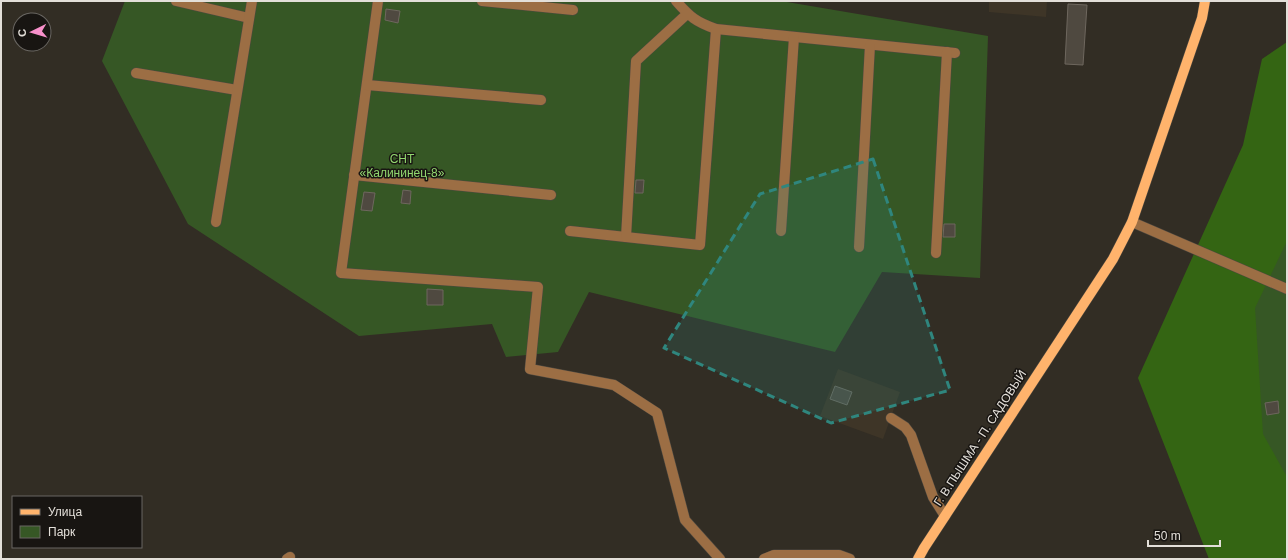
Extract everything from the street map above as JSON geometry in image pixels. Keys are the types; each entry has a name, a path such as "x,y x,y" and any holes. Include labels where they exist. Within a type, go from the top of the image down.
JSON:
{"main road":[{"name":"Г. В.ПЫШМА - П. САДОВЫЙ","path":"918,559 1064,332 1113,259 1132,222 1202,18 1205,1"}],"street":[{"path":"176,1 249,18"},
{"path":"216,222 252,1"},
{"path":"378,1 341,273 538,287 530,369 614,385 657,413 685,520 720,559"},
{"path":"482,1 573,10"},
{"path":"676,1 687,14 700,23 716,29 951,52 936,253"},
{"path":"626,237 636,61 687,14"},
{"path":"570,231 700,245 716,29"},
{"path":"781,231 794,37"},
{"path":"859,247 870,45"},
{"path":"136,73 238,90"},
{"path":"367,85 541,100"},
{"path":"354,175 551,195"},
{"path":"1132,222 1287,289"},
{"path":"891,418 905,427 911,435 933,497 945,516"},
{"path":"764,559 774,555 839,554 850,559"}],"highlighted area":[{"path":"873,159 950,390 831,423 664,348 760,194"}],"shaded area":[{"path":"989,1 1047,1 1046,17 989,12"},
{"path":"838,369 900,392 883,439 820,416"}],"green space":[{"name":"СНТ «Калининец-8»","path":"125,1 781,1 988,36 980,278 882,272 835,352 589,292 558,352 506,357 492,324 359,336 188,224 102,61"},
{"path":"1287,42 1287,241 1255,308 1263,434 1287,477 1287,559 1209,559 1138,378 1243,145 1262,59"},
{"path":"1287,212 1287,523 1252,491 1240,306"}],"building":[{"path":"1068,4 1087,5 1083,65 1065,64"},
{"path":"386,9 400,11 398,23 385,20"},
{"path":"636,180 644,180 643,193 635,193"},
{"path":"403,190 411,191 410,204 401,203"},
{"path":"364,192 375,193 372,211 361,210"},
{"path":"944,224 955,224 955,237 943,237"},
{"path":"427,289 443,290 443,305 427,305"},
{"path":"835,386 852,392 847,405 830,399"},
{"path":"1278,401 1279,413 1267,415 1265,403"}]}
